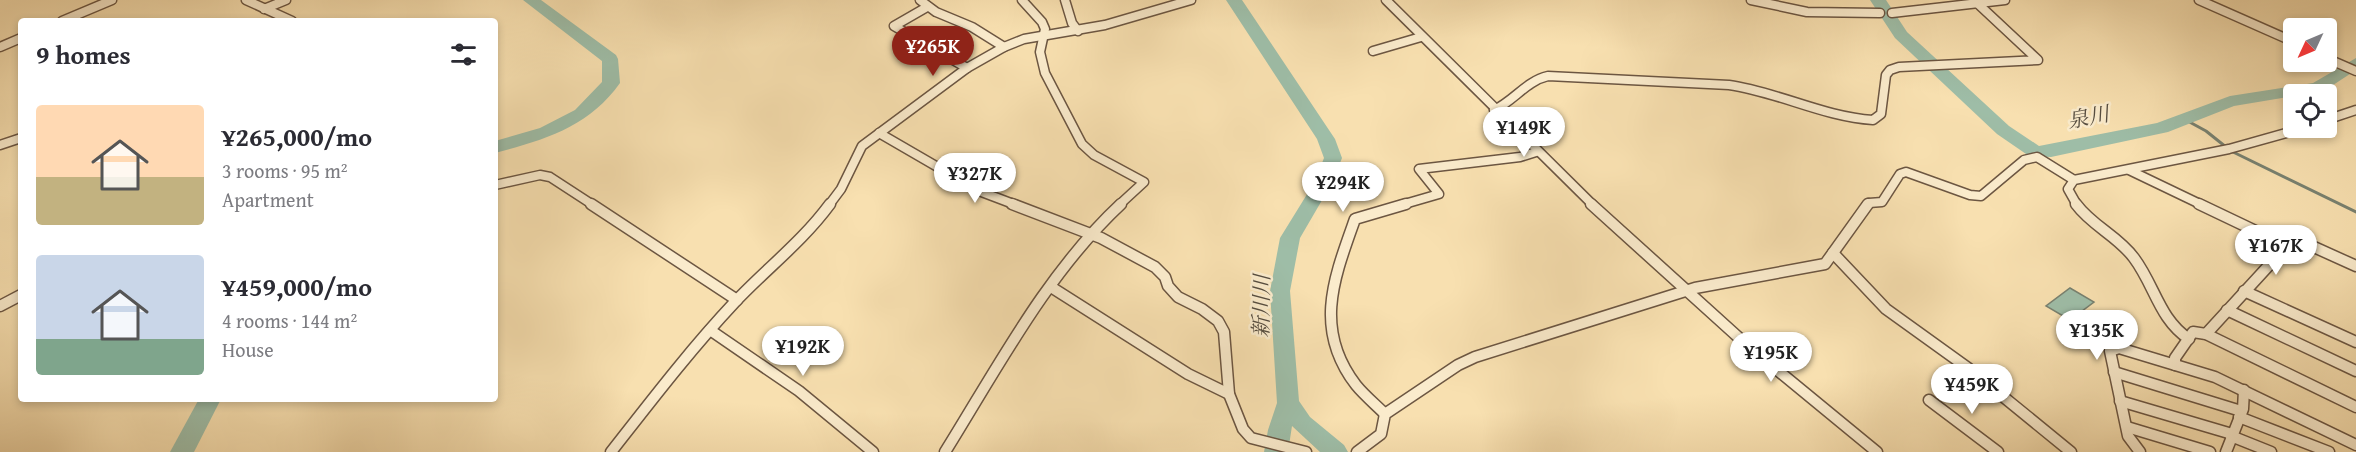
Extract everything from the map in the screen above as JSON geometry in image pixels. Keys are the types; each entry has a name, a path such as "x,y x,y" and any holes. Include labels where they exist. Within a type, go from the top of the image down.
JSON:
{"street":[{"path":"69,18 112,0"},
{"path":"246,0 285,18"},
{"path":"264,9 285,0"},
{"path":"920,0 927,7 972,27 1004,47"},
{"path":"945,452 1031,314 1090,234 1114,208 1144,182 1094,155 1082,144 1045,73 1040,52 1045,29 1042,22 1022,0"},
{"path":"1065,0 1072,23 1078,31"},
{"path":"611,452 679,365 737,300 810,231 841,189 862,147 879,133 967,68 1004,47 1024,39 1078,31 1191,0"},
{"path":"1386,0 1536,152 1685,292 1876,452"},
{"path":"1750,0 1807,12 1880,14"},
{"path":"1892,13 2005,0"},
{"path":"2199,0 2283,37"},
{"path":"1494,110 1510,102 1530,82 1548,76 1749,87 1855,119 1873,120 1881,114 1886,75 1890,70 1899,67 2037,60 1976,2"},
{"path":"927,7 894,26 967,68"},
{"path":"1372,51 1421,37"},
{"path":"0,47 18,39"},
{"path":"2337,63 2356,71"},
{"path":"2337,116 2356,110"},
{"path":"879,133 979,191 1090,234 1155,267 1165,277 1168,286 1178,297 1202,309 1218,321 1225,341 1229,394 1243,429 1251,438 1306,452"},
{"path":"1357,452 1381,434 1385,414 1458,365 1475,357 1685,292 1734,280 1825,264 1869,203 1882,202 1900,174 1906,172 1970,195 1981,196 2024,160 2037,158 2074,180 2227,149 2283,134"},
{"path":"0,145 18,139"},
{"path":"1385,414 1356,385 1338,356 1329,315 1333,282 1354,219 1439,194 1419,169 1520,157 1536,152"},
{"path":"2129,170 2285,245"},
{"path":"498,184 540,175 550,177 737,300"},
{"path":"2074,180 2068,189 2074,205 2134,257 2161,310 2181,335 2189,339"},
{"path":"2206,334 2285,245 2294,238 2356,266"},
{"path":"1833,253 1886,309 1968,368 2071,452"},
{"path":"1051,287 1188,374 1229,394"},
{"path":"2244,291 2356,342"},
{"path":"0,306 18,297"},
{"path":"2228,310 2356,372"},
{"path":"710,330 799,391 873,452"},
{"path":"2175,365 2175,358 2193,332 2206,334 2356,407"},
{"path":"2140,452 2128,436 2114,372 2110,351 2119,348 2216,377 2356,445"},
{"path":"2114,372 2240,414 2329,452"},
{"path":"2226,452 2240,414 2244,390"},
{"path":"1929,400 1998,452"},
{"path":"2120,401 2231,435 2271,452"},
{"path":"2127,427 2211,452"}],"shaded area":[{"path":"2070,288 2094,302 2070,320 2046,306"}],"waterway":[{"path":"498,146 546,132 581,114 611,83 610,59 531,0"},
{"name":"新川川","path":"1234,0 1326,139 1333,158 1323,183 1290,238 1280,291 1288,403"},
{"name":"泉川","path":"1878,0 1901,35 2003,130 2035,152 2051,151 2162,128 2230,101 2318,87 2356,63"},
{"path":"2184,119 2206,131 2226,147"},
{"path":"2231,151 2356,212"},
{"path":"182,452 208,402"},
{"path":"1276,452 1279,430 1288,403"},
{"name":"新川川","path":"1288,403 1302,423 1336,452"}]}
